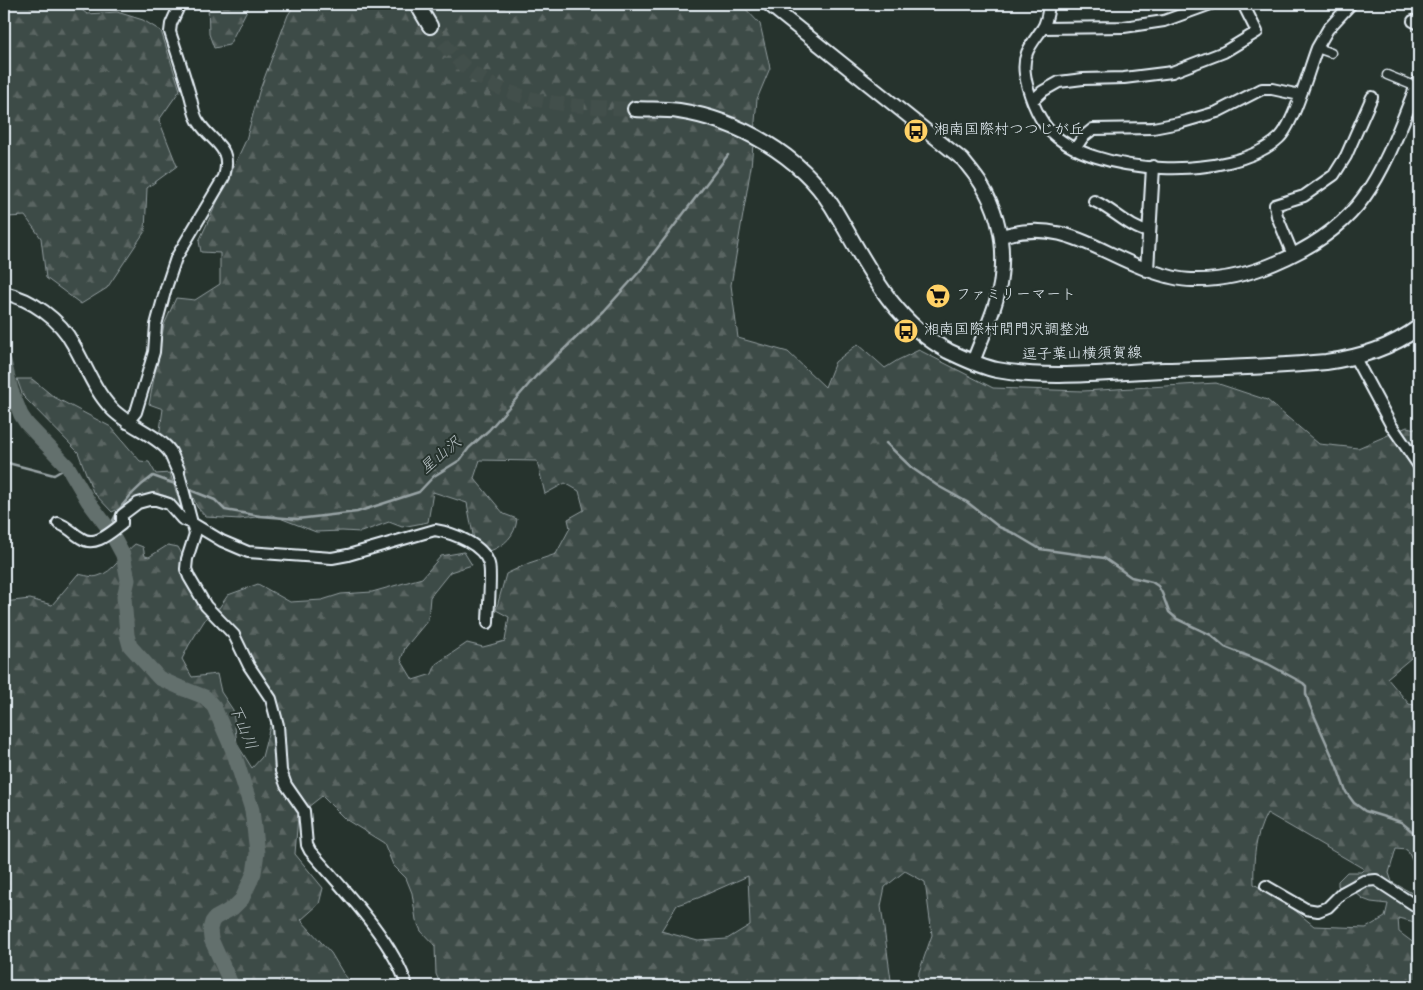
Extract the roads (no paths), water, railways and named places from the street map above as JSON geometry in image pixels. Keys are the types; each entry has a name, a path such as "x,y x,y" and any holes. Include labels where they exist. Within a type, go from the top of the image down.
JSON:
{"main road":[{"path":"417,4 430,26"},
{"name":"逗子葉山横須賀線","path":"635,109 679,111 711,119 748,133 776,150 813,181 830,204 879,288 898,312 922,333 948,351 995,370 1051,374 1297,365 1356,358 1381,350 1419,327"}],"street":[{"path":"127,423 136,412 154,352 156,325 176,258 224,177 228,164 222,147 198,122 193,110 170,32 171,24 180,4"},
{"path":"768,4 963,160 981,184 993,208 1002,236 1001,278 995,302 973,362"},
{"path":"1049,4 1043,28 1028,48 1024,72 1038,115 1049,130 1075,148 1091,156 1153,168 1196,167 1234,161 1259,153 1279,138 1290,121 1317,48 1328,30 1352,4"},
{"path":"1043,28 1124,27 1164,21 1211,4"},
{"path":"1033,100 1043,91 1059,82 1083,79 1124,78 1172,72 1224,52 1258,32 1243,4"},
{"path":"1317,48 1331,53"},
{"path":"1002,236 1024,231 1046,231 1074,237 1147,270 1165,276 1191,280 1213,280 1265,267 1293,255 1331,231 1350,214 1374,182 1418,85 1387,75"},
{"path":"1075,148 1083,137 1093,129 1153,128 1179,123 1217,112 1262,89 1272,89 1300,95"},
{"path":"1293,255 1277,216 1275,205 1304,196 1334,175 1346,156 1372,97"},
{"path":"1147,270 1153,168"},
{"path":"1094,201 1105,206 1139,230 1149,232"},
{"path":"4,293 35,306 62,327 73,344 95,388 111,408 127,423 162,444 169,451 178,470 195,534 186,559 186,569 206,606 234,635 249,666 271,699 278,725 281,770 286,785 304,811 307,845 378,933 402,971 407,986"},
{"path":"1356,358 1391,425 1419,466"},
{"path":"58,523 70,528 82,539 94,541 122,524 122,515 138,503 153,499 169,504 182,520 192,519 222,541 248,552 332,558 429,531 442,531 470,544 484,554 487,559 489,565 488,623"},
{"path":"1266,886 1306,909 1318,911 1328,907 1342,892 1364,881 1376,880 1419,908"}],"waterway":[{"name":"星山沢","path":"185,488 215,500 225,510 260,516 297,519 357,512 419,492 434,476 460,460 536,376 604,311 640,271 728,155"},
{"name":"下山川","path":"4,361 11,390 21,415 27,424 68,467 88,501 109,529 123,555 128,580 124,597 127,635 130,646 159,678 205,697 214,707 234,753 252,810 257,853 254,873 242,899 233,908 215,918 210,929 211,939 232,986"},
{"path":"886,443 912,468 938,486 967,502 999,527 1040,549 1104,558 1131,577 1152,582 1158,586 1169,612 1177,619 1211,635 1225,647 1268,664 1303,683 1306,686 1306,694 1310,706 1346,792 1354,803 1365,811 1401,822 1419,837"},
{"path":"4,462 54,475 68,467"},
{"name":"星山沢","path":"109,529 117,513 127,500 153,476 178,485"}],"tunnel":[{"path":"430,26 465,67 483,80 503,90 546,102 635,109"}],"place":[{"name":"湘南国際村つつじが丘","path":"916,131"},
{"name":"ファミリーマート","path":"938,296"},
{"name":"湘南国際村間門沢調整池","path":"906,331"}]}
